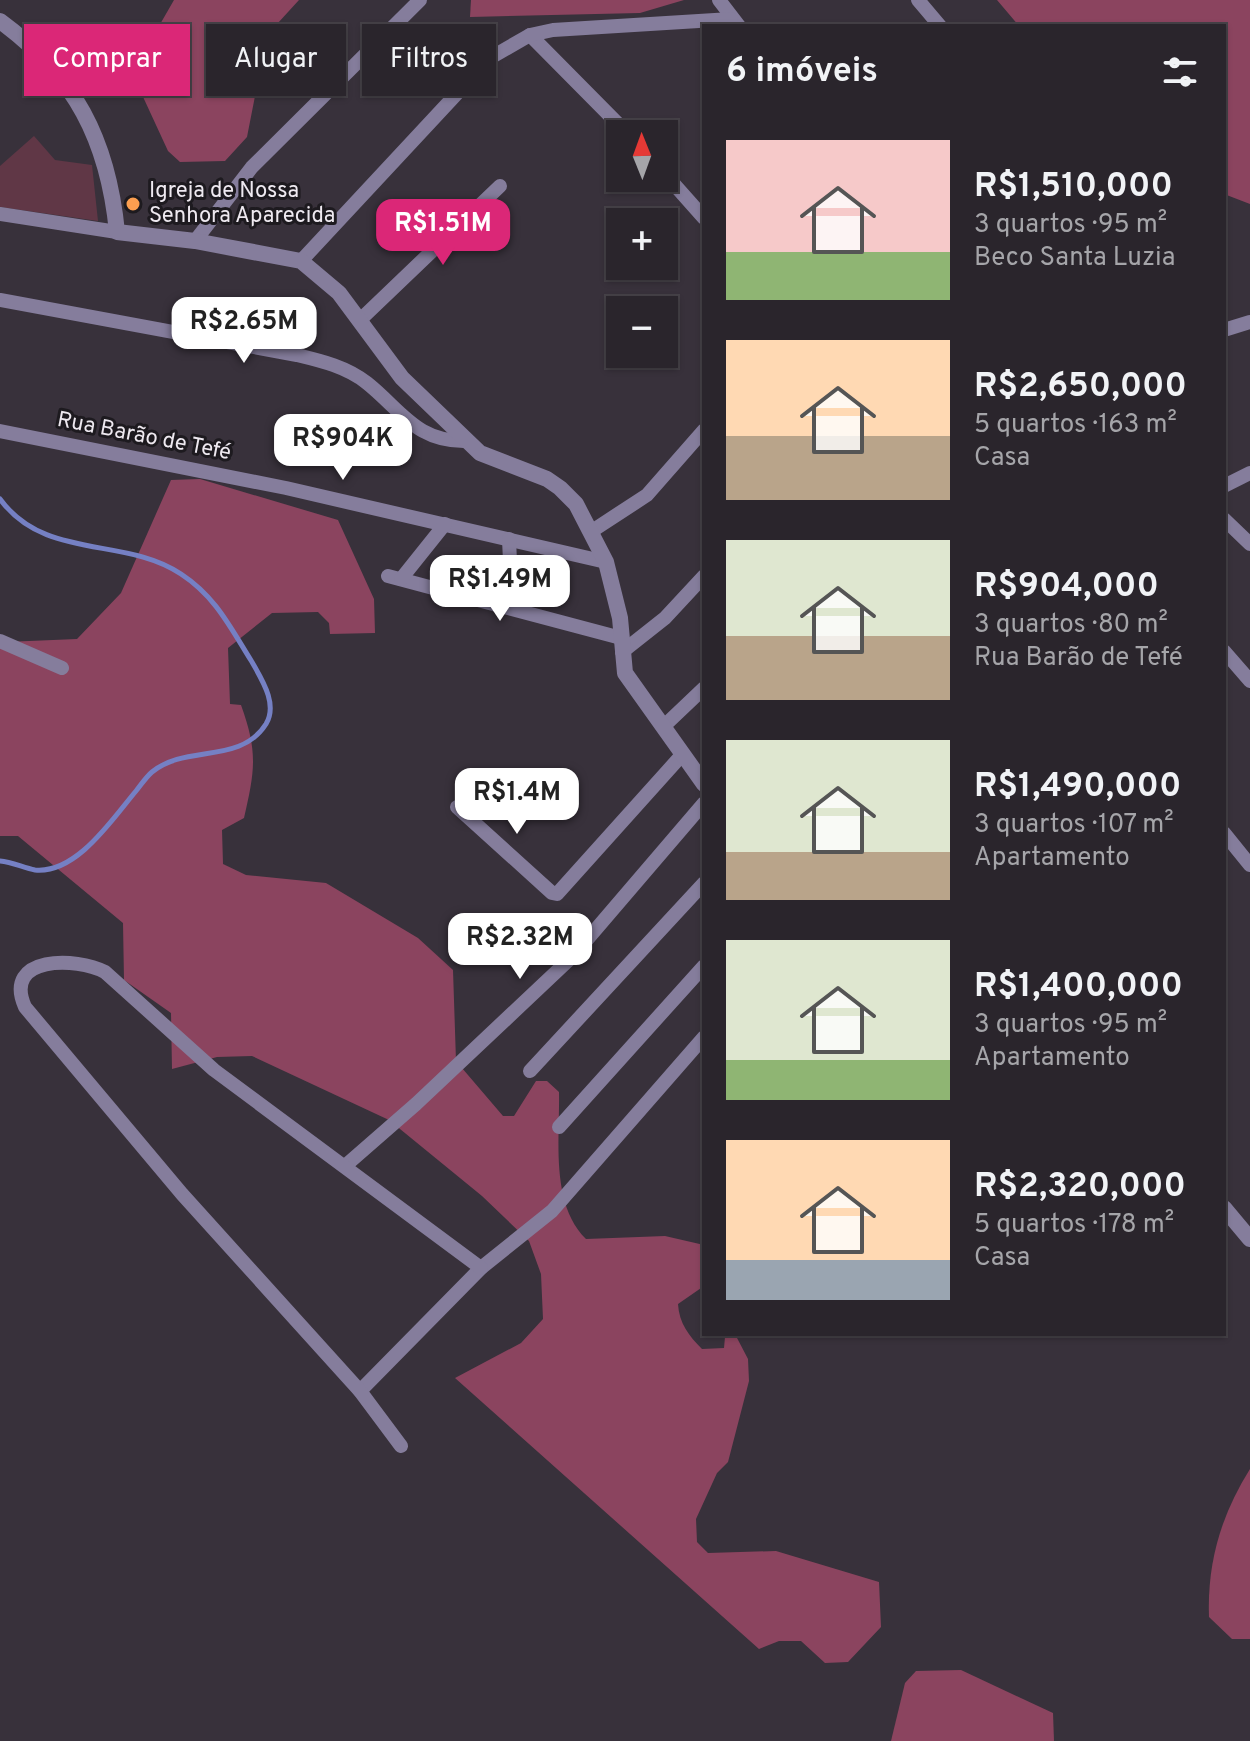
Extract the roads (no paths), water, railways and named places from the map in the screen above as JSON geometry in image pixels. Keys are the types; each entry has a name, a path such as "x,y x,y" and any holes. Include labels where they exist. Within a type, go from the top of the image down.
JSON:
{"street":[{"path":"195,241 252,167 420,0"},
{"path":"719,0 735,22"},
{"path":"918,0 938,24"},
{"path":"0,21 25,39 56,71 95,131 114,195 117,232"},
{"path":"301,261 490,58 530,35 553,30 735,22"},
{"path":"530,35 614,120"},
{"path":"360,320 500,186"},
{"path":"678,189 702,216"},
{"path":"0,214 195,241 301,261 339,293 402,378 480,453 547,479 576,504 606,562 616,599 629,681 702,782"},
{"path":"0,300 297,355 339,366 366,382 416,428 443,440 468,441"},
{"path":"1226,329 1250,322"},
{"name":"Rua Barão de Tefé","path":"0,431 286,488 606,562"},
{"path":"592,531 647,495 702,432"},
{"path":"1226,485 1250,473"},
{"path":"1226,521 1250,544"},
{"path":"445,524 395,578 512,606 621,645"},
{"path":"509,539 512,606"},
{"path":"621,645 665,618 702,578"},
{"path":"0,641 62,668"},
{"path":"1226,653 1250,681"},
{"path":"663,727 702,690"},
{"path":"457,807 552,893 561,892 681,756"},
{"path":"345,1166 416,1104 573,956 702,805"},
{"path":"1226,835 1249,860"},
{"path":"530,1071 702,885"},
{"path":"401,1446 360,1391 182,1194 25,1007 21,991 26,976 32,968 51,963 84,963 105,972 214,1070 481,1268"},
{"path":"559,1127 702,968"},
{"path":"360,1391 481,1268 552,1211 702,1039"},
{"path":"1226,1210 1250,1239"}],"waterway":[{"path":"0,499 18,518 39,532 159,562 193,583 213,603 237,637 264,684 270,708 266,724 255,737 242,745 180,758 152,772 93,842 65,863 50,869 35,870 0,861"}],"place":[{"name":"Igreja de Nossa Senhora Aparecida","path":"133,204"}]}
